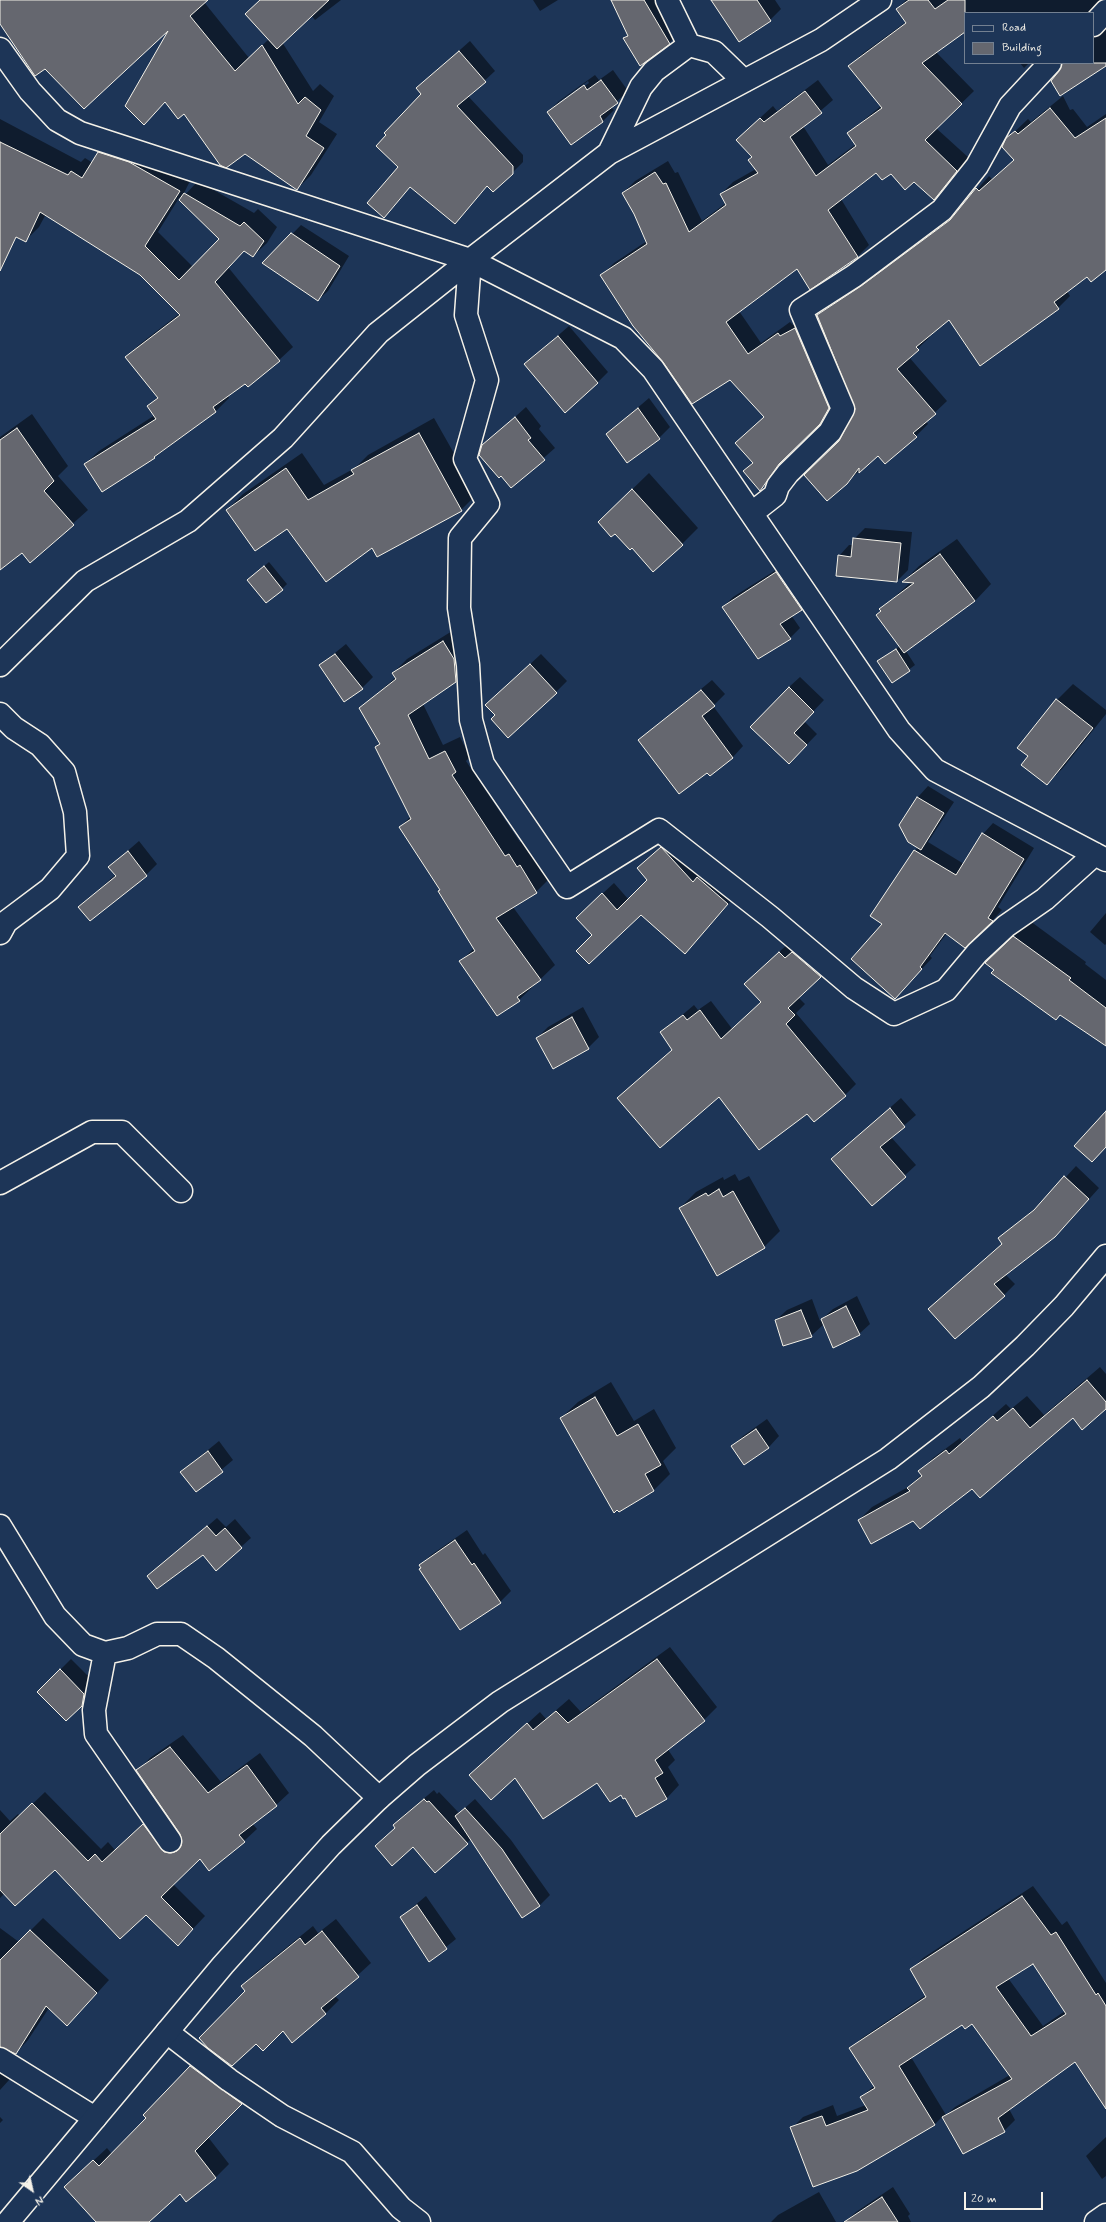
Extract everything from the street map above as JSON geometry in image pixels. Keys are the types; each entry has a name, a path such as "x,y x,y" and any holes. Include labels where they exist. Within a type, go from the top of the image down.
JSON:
{"street":[{"path":"667,0 689,45 714,52 744,81"},
{"path":"0,665 85,581 188,521 283,438 378,333 609,153 821,40 880,0"},
{"path":"1094,24 1106,11"},
{"path":"609,153 641,87 654,71 689,45"},
{"path":"0,48 30,92 57,120 80,133 470,260 623,338 653,369 899,730 935,770 1100,857 1045,899 1006,926 977,954 946,990 894,1014 854,988 770,917 659,830 567,887 483,764 471,720 468,665 459,608 460,538 488,504 465,459 487,380 466,315 470,260"},
{"path":"752,514 775,495 778,486 788,473 830,432 843,409 801,310 854,276 942,210 977,166 1010,106 1049,64"},
{"path":"0,714 14,728 40,745 64,772 75,812 78,856 50,889 6,922 0,933"},
{"path":"0,1183 92,1132 122,1132 181,1192"},
{"path":"8,2222 167,2032 289,1890 330,1844 379,1798 417,1765 500,1702 894,1454 981,1387 1025,1346 1064,1306 1106,1256"},
{"path":"0,1526 56,1616 83,1645 105,1653 128,1648 157,1634 181,1634 216,1658 313,1736 379,1798"},
{"path":"105,1653 94,1710 96,1734 170,1841"},
{"path":"167,2032 229,2080 282,2116 352,2152 401,2208 419,2222"},
{"path":"0,2059 95,2118"}],"building":[{"path":"0,0 208,0 190,16 235,71 262,45 298,104 305,97 321,110 306,136 324,148 297,190 245,154 226,168 220,165 184,114 178,119 165,102 144,125 125,106 168,31 84,109 45,69 35,76 0,24"},
{"path":"260,0 329,0 277,49 245,14"},
{"path":"611,0 644,0 670,44 640,66 623,38 628,36"},
{"path":"711,0 757,0 771,21 739,42"},
{"path":"909,0 928,0 935,9 948,0 965,0 964,33 922,63 962,104 925,140 957,171 934,200 914,182 905,190 891,174 882,180 876,173 828,210 858,257 810,290 797,269 726,322 748,354 778,333 780,336 795,328 829,408 820,424 779,464 760,491 743,471 753,463 735,443 764,417 730,380 692,404 663,362 633,326 600,275 647,244 634,214 622,193 655,172 663,184 666,183 689,232 726,205 720,194 758,173 748,160 752,157 736,140 760,118 764,122 805,91 822,113 790,137 816,176 856,146 847,133 882,108 848,66 906,23 896,9"},
{"path":"459,51 486,82 457,106 513,166 513,174 493,192 487,186 455,224 410,187 384,218 367,203 398,167 376,146 386,135 384,133 421,94 416,88"},
{"path":"1106,63 1106,66 1060,96 1051,81 1059,71 1062,64"},
{"path":"601,80 618,103 600,116 603,122 571,145 547,112 584,85 587,90"},
{"path":"1050,108 1075,138 1106,118 1106,270 1091,282 1087,277 1054,302 1059,309 980,366 949,320 916,347 919,350 897,369 936,414 913,433 917,437 885,464 878,456 859,473 859,468 847,484 827,501 804,475 839,441 855,409 817,315 861,286 950,220 976,188 979,191 1014,160 1002,147 1006,138 1015,131 1018,134"},
{"path":"0,142 68,175 71,171 82,178 98,152 129,162 180,191 145,246 179,280 219,239 179,200 184,193 240,226 244,222 264,241 253,257 244,251 215,282 280,361 248,387 245,384 213,407 216,412 154,457 155,458 102,492 84,464 156,419 147,406 158,398 125,357 180,315 140,275 40,212 26,242 16,237 0,271"},
{"path":"291,233 340,266 318,301 262,263"},
{"path":"558,336 598,383 565,413 524,364"},
{"path":"638,408 660,439 627,463 606,434"},
{"path":"515,417 531,438 528,440 545,460 511,488 501,476 499,478 479,455 482,445"},
{"path":"17,428 54,481 44,491 74,525 30,563 22,553 0,570 0,440"},
{"path":"419,433 462,511 377,557 372,548 326,582 287,529 255,551 226,510 286,468 308,500 354,474 351,470"},
{"path":"632,489 683,545 653,572 632,548 630,550 615,534 611,537 598,522"},
{"path":"853,538 901,543 897,582 836,576 838,555 851,557"},
{"path":"940,554 975,601 904,653 876,615 881,611 879,609 914,583 902,582"},
{"path":"264,566 283,590 266,603 247,580"},
{"path":"776,572 802,610 780,624 791,639 758,659 722,607"},
{"path":"443,641 454,659 456,682 408,715 429,759 445,751 456,772 452,775 505,856 509,854 517,867 520,865 537,893 496,918 541,980 517,997 520,1001 497,1016 459,961 475,951 438,891 440,890 399,827 411,819 375,747 380,744 359,708 396,679 392,673"},
{"path":"896,649 910,671 892,683 877,661"},
{"path":"335,654 363,689 344,702 319,665"},
{"path":"530,664 557,693 508,738 491,719 495,715 485,705"},
{"path":"789,687 814,712 794,733 807,745 789,764 750,727"},
{"path":"701,690 715,706 702,716 733,758 710,776 707,773 679,794 638,740"},
{"path":"1056,699 1093,728 1047,785 1021,765 1028,756 1017,748"},
{"path":"917,797 944,813 921,850 908,842 899,825"},
{"path":"982,833 1024,859 988,918 993,921 965,948 945,933 920,967 922,969 895,999 851,959 882,924 870,916 914,850 956,875"},
{"path":"661,847 693,882 697,877 728,904 685,954 641,915 589,964 576,951 592,935 576,918 602,893 617,910 647,880 637,868"},
{"path":"128,851 147,876 90,921 78,907 116,876 108,867"},
{"path":"1013,936 1071,978 1069,980 1106,1008 1106,1046 1060,1015 1056,1020 991,973 994,970 985,963"},
{"path":"779,952 785,958 792,952 821,977 788,1008 795,1015 786,1024 846,1096 814,1122 807,1114 759,1150 719,1097 660,1148 617,1098 672,1050 660,1032 683,1015 687,1020 700,1010 721,1039 761,1002 744,984"},
{"path":"572,1017 589,1049 553,1069 536,1038"},
{"path":"890,1108 905,1127 880,1147 906,1177 872,1206 831,1159"},
{"path":"1106,1111 1106,1147 1092,1162 1074,1146"},
{"path":"1064,1176 1089,1199 1055,1237 994,1284 1005,1296 955,1339 928,1309 1002,1244 998,1238 1034,1210"},
{"path":"719,1189 723,1197 733,1191 765,1248 717,1276 679,1208 706,1193 708,1196"},
{"path":"846,1306 860,1335 833,1348 821,1319"},
{"path":"801,1310 812,1337 783,1346 775,1320"},
{"path":"1087,1380 1106,1402 1106,1409 1082,1430 1073,1418 980,1498 972,1489 920,1529 913,1521 871,1544 858,1520 910,1491 907,1488 922,1476 918,1471 946,1450 949,1454 993,1416 997,1421 1013,1408 1030,1428"},
{"path":"595,1397 617,1436 638,1424 661,1465 645,1474 654,1491 619,1512 617,1510 614,1513 560,1418"},
{"path":"756,1429 769,1448 744,1465 731,1446"},
{"path":"208,1451 223,1472 196,1492 180,1472"},
{"path":"207,1526 216,1536 225,1528 242,1548 216,1571 203,1555 157,1589 147,1576"},
{"path":"455,1540 472,1565 474,1563 501,1603 460,1630 419,1569 421,1568 419,1565"},
{"path":"657,1659 705,1721 655,1760 663,1773 655,1778 667,1799 636,1817 625,1798 623,1799 621,1795 610,1802 597,1783 543,1819 515,1778 491,1800 469,1775 527,1723 533,1730 556,1711 568,1723"},
{"path":"60,1669 84,1694 82,1706 66,1721 37,1692"},
{"path":"170,1747 208,1793 247,1765 277,1806 239,1835 245,1842 209,1871 200,1859 161,1897 193,1929 178,1946 146,1915 120,1939 55,1870 15,1906 0,1890 0,1834 32,1803 88,1861 95,1854 102,1862 143,1824 164,1852 171,1853 177,1851 181,1846 180,1834 136,1770"},
{"path":"424,1799 427,1802 429,1801 468,1844 435,1873 413,1847 392,1866 375,1846 395,1828 393,1825"},
{"path":"465,1808 502,1849 540,1906 522,1918 455,1816"},
{"path":"1022,1896 1051,1935 1056,1932 1096,1995 1098,1993 1106,2006 1106,2109 1075,2062 998,2118 1005,2132 963,2154 942,2117 1012,2079 972,2024 965,2029 962,2025 899,2066 935,2125 857,2171 813,2187 790,2127 822,2116 826,2126 868,2110 860,2097 875,2088 849,2048 926,1997 910,1969","holes":["1033,1964 1066,2014 1031,2036 996,1987"]},
{"path":"417,1905 447,1949 429,1962 400,1917"},
{"path":"30,1930 97,1993 67,2026 46,2006 16,2054 0,2047 0,1960"},
{"path":"322,1931 359,1977 321,2008 326,2014 292,2043 283,2031 263,2051 256,2044 232,2066 208,2048 199,2038 245,1991 241,1986 300,1938 305,1945"},
{"path":"190,2066 242,2104 195,2151 216,2178 186,2202 180,2194 149,2222 96,2222 64,2187 93,2160 99,2166 146,2118 143,2115"},
{"path":"882,2197 898,2222 844,2222"}]}
